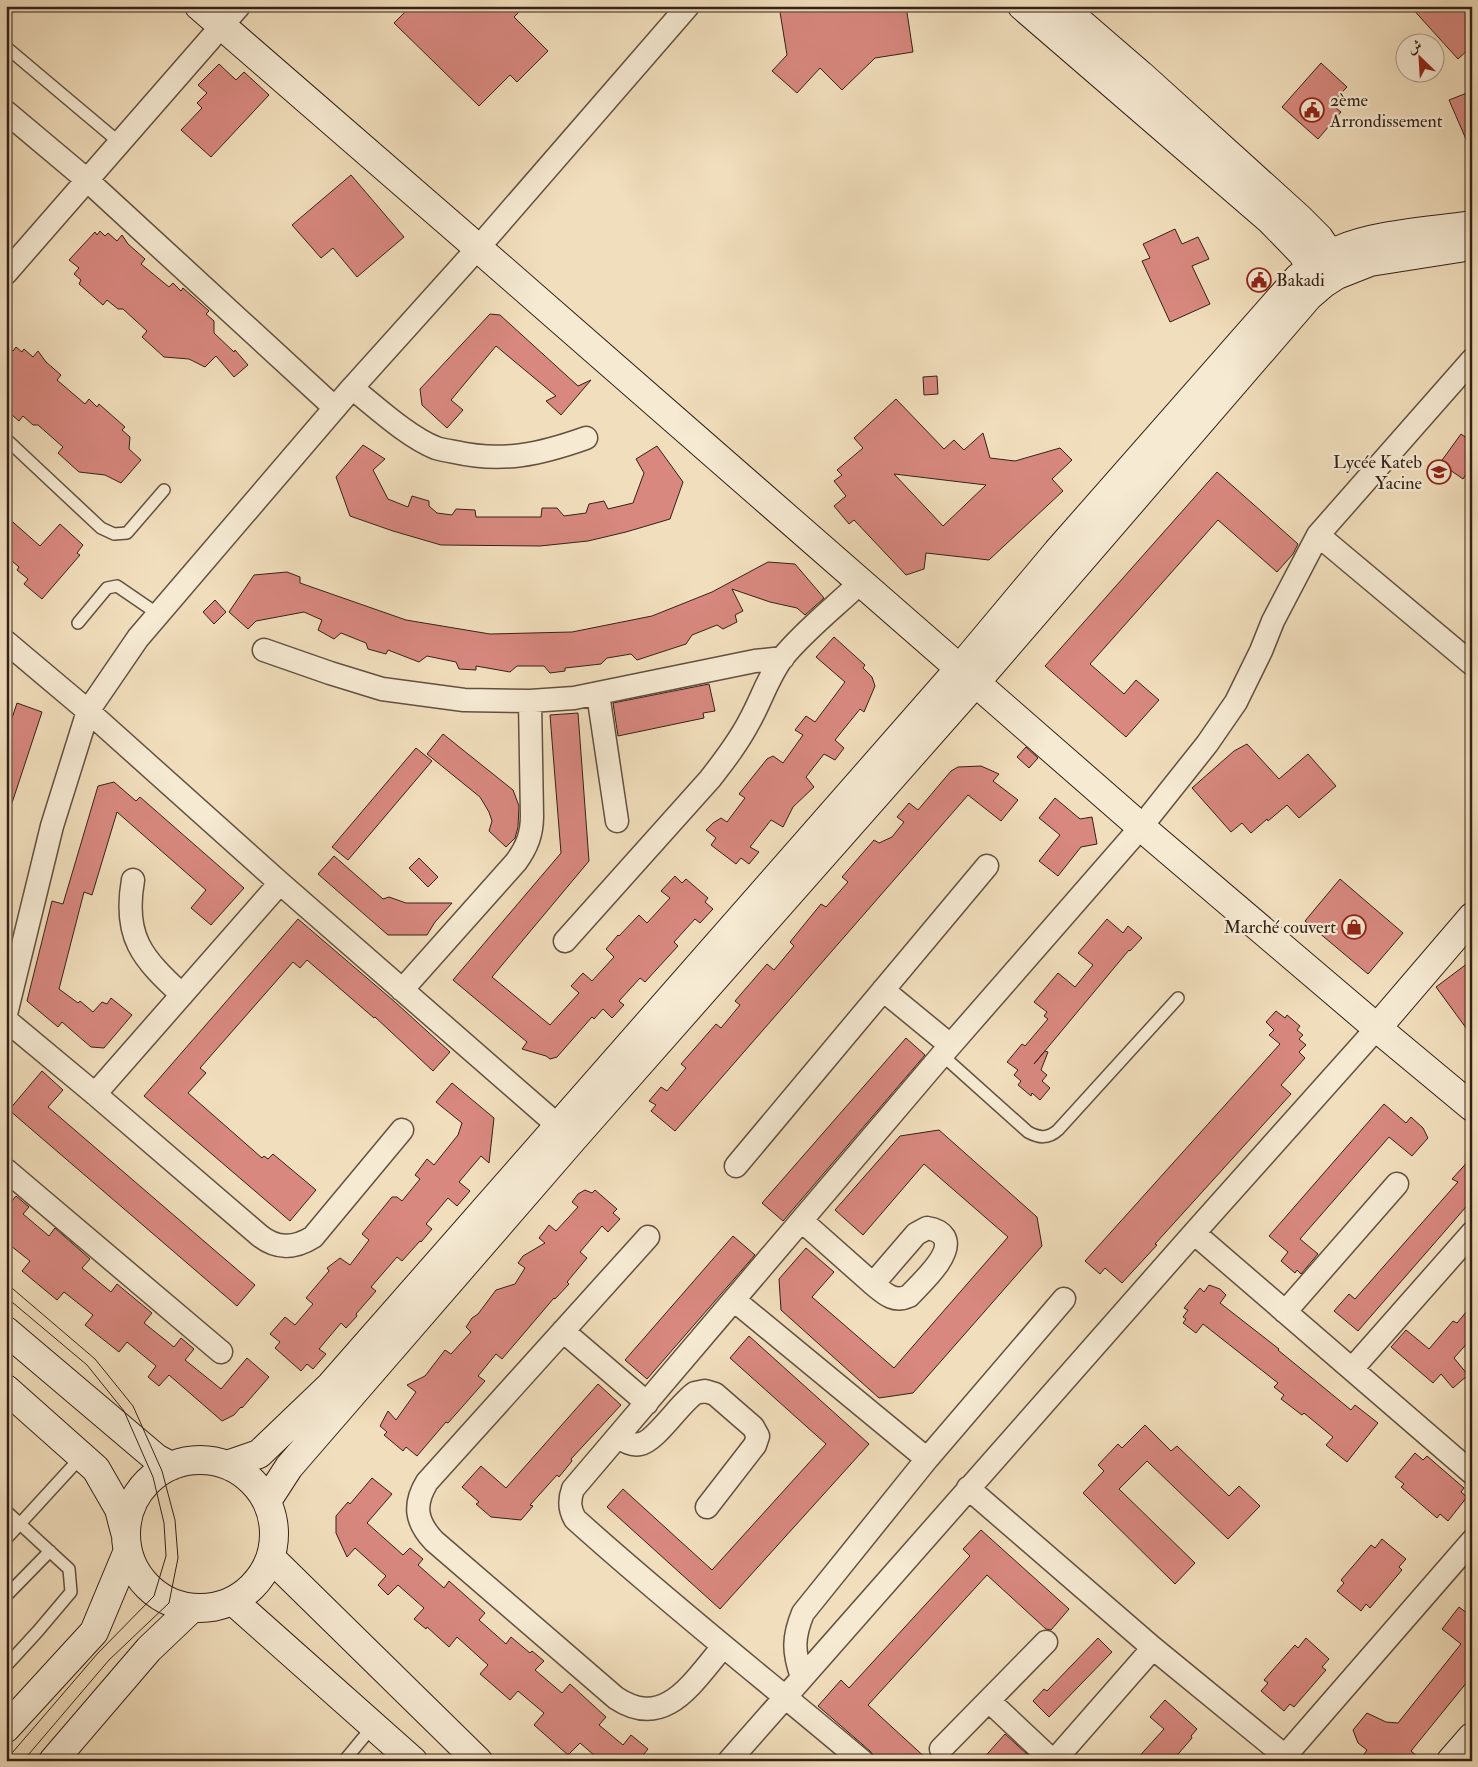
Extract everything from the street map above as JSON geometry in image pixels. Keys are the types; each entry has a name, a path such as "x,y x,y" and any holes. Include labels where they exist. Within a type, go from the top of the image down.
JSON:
{"main road":[{"path":"199,6 1141,827 1377,1028 1469,1098"},
{"path":"1022,6 1291,225 1319,238 1327,269"},
{"path":"1060,6 1141,75 1291,225 1333,232 1368,241"},
{"path":"1291,225 1289,242 1294,263 1292,285"},
{"path":"228,1465 259,1454 331,1385 566,1132 968,675 1310,296 1327,269 1349,246 1368,241 1472,225"},
{"path":"968,675 1057,552 1292,285 1327,269 1472,246"},
{"path":"1377,1028 1472,917"},
{"path":"267,1501 289,1467 566,1132"},
{"path":"6,1331 156,1458 171,1466"},
{"path":"6,1389 96,1469 119,1509 126,1543 133,1568 154,1596 169,1603 191,1608 212,1608 233,1601 250,1590 262,1575 271,1558 275,1539 273,1519 267,1501 257,1486 244,1474 228,1465 214,1461 199,1460 185,1462 171,1466 153,1477 138,1492 129,1511 126,1543 94,1632 6,1728"},
{"path":"271,1558 474,1759"},
{"path":"233,1601 413,1761"},
{"path":"53,1761 149,1649 191,1608"},
{"path":"1451,1761 1472,1738"}],"street":[{"path":"6,273 239,6"},
{"path":"6,1014 52,826 88,711 138,638 158,614 352,388 478,248 679,10"},
{"path":"6,112 87,180 335,408"},
{"path":"862,1761 723,1647 581,1524 571,1512 570,1497 573,1489 946,1050 1141,827 1207,744 1236,702 1261,651 1273,621 1318,535 1472,360"},
{"path":"352,388 410,434 436,448 469,456 501,458 528,455 586,438"},
{"path":"1318,535 1472,664"},
{"path":"565,941 710,779 730,754 749,723 772,674 783,658 861,582"},
{"path":"6,642 88,711 280,883 566,1132"},
{"path":"264,650 382,689 464,700 530,701 574,698 783,658"},
{"path":"598,694 617,821"},
{"path":"402,990 516,862 529,841 532,829 530,701"},
{"path":"736,1166 987,866"},
{"path":"133,880 130,920 136,939 144,957 161,976 182,994"},
{"path":"95,1094 280,883"},
{"path":"883,990 946,1050"},
{"path":"6,1020 266,1241 285,1246 295,1246 313,1237 402,1130"},
{"path":"729,1761 968,1488 1377,1028"},
{"path":"6,1170 221,1352"},
{"path":"1285,1312 1397,1184"},
{"path":"802,1220 873,1284"},
{"path":"1194,1233 1472,1473"},
{"path":"1352,1370 1472,1233"},
{"path":"648,1237 427,1482 420,1493 418,1506 419,1520 425,1532 434,1541 616,1698 627,1705 640,1709 652,1709 665,1706 676,1700 723,1647"},
{"path":"802,1677 796,1661 794,1645 796,1628 803,1613 927,1459 1064,1299"},
{"path":"734,1300 927,1459"},
{"path":"563,1331 646,1402"},
{"path":"618,1436 632,1444 643,1444 695,1392 705,1390 714,1394 754,1427 758,1436 755,1445 708,1507"},
{"path":"968,1488 1152,1648 1288,1758 1472,1541"},
{"path":"941,1749 1046,1642"},
{"path":"989,1701 1054,1761 1152,1648"}],"lane":[{"path":"6,47 120,143"},
{"path":"6,439 101,528 114,534 127,533 164,490"},
{"path":"78,623 107,588 111,586 117,586 158,614"},
{"path":"946,1050 1028,1132 1033,1135 1052,1136 1178,998"},
{"path":"6,1539 82,1456"},
{"path":"6,1511 69,1569 71,1592 6,1666"},
{"path":"6,1596 50,1551"},
{"path":"344,1761 373,1726"}],"building":[{"path":"411,6 525,6 514,17 548,51 517,82 510,75 479,106 394,23"},
{"path":"779,6 906,6 913,52 875,58 842,90 820,68 797,93 772,71 787,55"},
{"path":"1410,6 1472,6 1472,46 1458,59 1446,46 1446,32 1434,32"},
{"name":"2ème Arrondissement","path":"1321,63 1347,87 1331,104 1341,112 1318,139 1282,107"},
{"path":"219,64 236,80 244,72 269,95 211,157 181,130 202,108 197,103 207,93 198,85"},
{"path":"1472,91 1472,153 1449,100"},
{"path":"351,175 404,237 357,277 333,248 321,258 292,225"},
{"path":"1175,229 1182,244 1198,237 1209,259 1192,266 1210,304 1170,322 1142,261 1150,258 1143,244"},
{"path":"100,231 105,236 108,233 117,241 122,235 128,244 145,259 141,264 169,287 173,283 181,291 183,288 209,311 206,314 214,321 214,333 234,352 235,350 248,365 234,377 216,356 205,367 189,359 164,357 142,337 147,331 123,309 118,309 107,300 103,305 79,284 81,280 74,274 79,268 69,260 95,232 97,235"},
{"path":"490,314 500,315 578,386 591,380 561,415 546,401 556,396 496,346 451,400 463,410 447,428 422,405 420,389"},
{"path":"6,345 13,351 16,347 22,352 24,349 33,357 38,351 46,362 61,375 57,380 85,404 89,399 97,407 99,404 125,427 122,430 130,437 129,449 141,460 121,483 105,475 79,472 58,453 63,447 38,425 33,425 23,416 19,421 6,410"},
{"path":"937,376 938,394 924,395 923,377"},
{"path":"896,399 944,449 954,440 964,450 983,433 990,458 1015,461 1060,448 1072,460 1052,479 1063,491 989,560 926,553 924,569 906,575 854,520 849,524 834,506 846,496 834,481 842,475 837,470 863,448 854,438","holes":["894,474 986,485 943,526"]},
{"path":"1461,434 1472,442 1472,466 1463,479 1440,463"},
{"path":"363,445 385,459 373,470 388,499 408,507 412,496 429,501 429,506 437,513 452,515 456,509 475,510 476,517 541,517 542,508 557,508 564,516 586,513 589,504 604,501 608,509 633,503 644,473 636,459 657,446 683,482 670,519 626,532 588,541 540,546 441,545 350,516 336,477"},
{"path":"1217,472 1298,544 1293,554 1277,572 1218,520 1090,664 1124,694 1136,680 1159,700 1126,737 1045,666"},
{"path":"6,516 40,546 60,524 83,545 77,553 80,555 42,599 24,584 28,579 17,570 19,567 6,556"},
{"path":"768,562 795,564 824,598 805,615 797,608 770,602 732,589 743,611 735,615 737,622 723,629 717,625 692,635 686,644 637,660 631,654 607,658 601,664 565,668 565,671 550,673 544,666 517,666 510,672 476,666 476,670 459,669 456,662 427,656 419,662 388,650 386,654 368,649 366,643 341,633 334,639 318,630 322,620 304,612 256,621 248,629 229,612 254,575 287,572 300,577 300,583 406,620 490,634 572,632 652,616 712,592"},
{"path":"215,600 226,612 214,624 203,612"},
{"path":"834,637 865,665 863,668 872,677 875,686 864,712 860,709 835,740 844,748 835,760 824,754 806,777 814,787 793,807 783,827 771,820 750,847 759,852 749,864 741,858 736,864 711,845 716,838 706,830 721,818 727,822 745,798 739,794 767,759 773,756 783,763 803,735 795,730 806,716 815,722 845,682 816,657"},
{"path":"709,684 715,711 703,713 704,718 618,736 613,703"},
{"path":"17,703 42,712 9,812 6,811 6,736"},
{"path":"578,713 589,861 492,977 550,1025 579,993 571,986 583,973 592,981 614,957 606,949 618,935 639,915 647,923 670,898 661,891 675,876 682,883 686,879 708,898 705,902 713,909 700,923 695,919 674,942 678,946 645,982 640,978 619,1001 624,1005 612,1018 603,1009 594,1019 592,1017 557,1057 550,1059 522,1049 527,1042 453,980 561,853 550,715"},
{"path":"443,734 513,790 519,806 518,827 515,838 506,847 489,831 492,821 480,797 427,754"},
{"path":"1247,744 1279,779 1308,754 1336,786 1299,818 1287,805 1251,833 1242,823 1231,832 1192,788 1234,751"},
{"path":"1026,747 1038,758 1029,768 1017,757"},
{"path":"416,748 432,761 348,860 332,847"},
{"path":"981,766 999,774 993,781 1018,800 1001,821 968,795 675,1131 651,1111 656,1105 649,1101 661,1087 667,1091 686,1068 681,1064 716,1024 721,1028 740,1005 735,1001 767,964 774,970 794,946 790,942 821,904 826,907 848,882 842,877 874,840 879,843 892,837 904,822 897,817 909,803 918,810 951,771 958,767"},
{"path":"114,782 136,801 140,797 244,888 211,925 191,908 206,890 117,812 92,895 84,892 59,989 78,1003 80,1001 93,1012 102,1002 107,1004 111,998 132,1015 104,1048 91,1047 62,1022 58,1027 27,1001 52,901 63,904 98,786"},
{"path":"1055,798 1080,819 1092,817 1097,844 1081,847 1058,876 1039,861 1060,835 1039,818"},
{"path":"334,856 383,899 389,897 406,903 452,903 435,922 427,935 388,935 318,874"},
{"path":"419,858 438,877 428,887 409,868"},
{"name":"Marché couvert","path":"1340,879 1403,933 1368,974 1305,921"},
{"path":"298,919 450,1052 433,1071 375,1017 307,960 300,968 293,962 200,1068 206,1073 188,1093 262,1158 264,1156 268,1159 273,1154 316,1190 290,1221 144,1096"},
{"path":"1107,919 1123,933 1128,926 1142,938 1129,950 1034,1064 1045,1051 1048,1052 1041,1070 1047,1075 1042,1081 1050,1088 1040,1100 1032,1093 1031,1096 1018,1085 1021,1081 1014,1075 1018,1070 1007,1062 1022,1044 1025,1046 1048,1019 1044,1016 1047,1012 1034,1002 1058,973 1075,987 1093,965 1078,953"},
{"path":"1472,960 1472,1036 1436,987"},
{"path":"1276,1011 1285,1018 1287,1015 1300,1026 1297,1030 1303,1035 1299,1039 1306,1045 1299,1052 1305,1058 1281,1085 1291,1094 1122,1283 1105,1268 1100,1274 1085,1261 1280,1044 1269,1035 1274,1030 1266,1022"},
{"path":"906,1038 925,1055 783,1221 762,1203"},
{"path":"42,1071 63,1090 48,1107 255,1285 237,1306 9,1110"},
{"path":"452,1083 494,1118 489,1163 481,1156 459,1182 470,1191 457,1206 448,1198 426,1224 432,1229 421,1242 402,1261 397,1257 371,1287 376,1291 356,1314 357,1316 346,1328 341,1323 319,1349 326,1354 313,1369 307,1364 301,1371 275,1348 280,1342 270,1334 285,1317 295,1325 313,1304 306,1298 329,1271 327,1268 340,1258 350,1265 369,1240 362,1234 392,1197 397,1197 402,1201 420,1179 415,1175 427,1159 434,1165 458,1135 462,1123 436,1102"},
{"path":"1384,1104 1406,1123 1411,1117 1423,1128 1428,1138 1412,1156 1389,1137 1300,1239 1318,1254 1301,1274 1297,1270 1295,1273 1281,1261 1288,1252 1269,1236"},
{"path":"939,1130 1037,1217 1042,1246 913,1393 879,1398 781,1310 779,1279 806,1248 834,1272 812,1297 894,1368 1008,1237 924,1164 863,1235 835,1210 900,1136"},
{"path":"1472,1157 1472,1200 1358,1331 1334,1311 1349,1294 1355,1299 1458,1182 1452,1179"},
{"path":"585,1190 592,1193 595,1190 617,1209 613,1213 620,1219 608,1232 602,1226 580,1252 587,1258 567,1282 569,1284 554,1298 502,1359 496,1354 478,1376 485,1381 448,1423 446,1422 417,1456 406,1447 403,1451 384,1435 387,1432 380,1426 388,1411 396,1420 416,1392 407,1385 425,1376 445,1350 451,1354 471,1332 466,1327 496,1290 515,1284 525,1268 518,1263 523,1256 545,1243 539,1238 549,1225 556,1231 578,1207 572,1202 578,1194"},
{"path":"16,1196 29,1207 23,1214 49,1236 55,1228 90,1259 82,1268 111,1292 117,1284 152,1313 144,1323 174,1347 181,1338 194,1349 185,1360 221,1389 247,1358 269,1377 242,1408 234,1415 222,1421 169,1375 159,1386 148,1377 156,1366 127,1342 119,1352 85,1325 93,1315 64,1292 57,1300 22,1271 30,1261 6,1242 6,1200 10,1203"},
{"path":"733,1236 755,1255 647,1379 625,1360"},
{"path":"1209,1285 1220,1289 1226,1295 1220,1303 1279,1349 1351,1410 1355,1405 1378,1423 1347,1462 1326,1445 1333,1437 1304,1413 1302,1415 1281,1399 1284,1395 1274,1387 1278,1383 1203,1324 1196,1333 1183,1323 1186,1319 1183,1317 1188,1310 1184,1308 1200,1288 1204,1292"},
{"path":"1472,1305 1472,1338 1454,1358 1468,1375 1453,1388 1441,1374 1433,1383 1391,1347 1406,1330 1429,1349 1453,1321 1457,1323"},
{"path":"749,1336 869,1444 720,1609 607,1507 623,1489 712,1570 826,1444 730,1358"},
{"path":"598,1384 621,1405 571,1459 572,1461 559,1477 557,1475 530,1505 533,1506 521,1520 491,1517 476,1504 479,1502 462,1487 481,1466 506,1488"},
{"path":"1145,1425 1171,1451 1177,1446 1229,1496 1239,1486 1260,1506 1228,1539 1147,1461 1119,1489 1195,1563 1175,1584 1083,1493 1104,1471 1098,1465 1118,1444 1122,1448"},
{"path":"1415,1453 1423,1460 1427,1456 1464,1488 1461,1492 1467,1497 1448,1521 1440,1514 1437,1518 1401,1487 1404,1484 1395,1477"},
{"path":"372,1478 392,1494 367,1523 403,1555 410,1548 423,1559 418,1565 444,1588 449,1581 485,1613 479,1620 506,1644 511,1637 530,1653 532,1651 544,1661 535,1670 562,1693 570,1684 606,1717 599,1725 623,1745 631,1735 648,1749 640,1759 642,1761 601,1761 580,1743 568,1755 534,1725 544,1713 518,1691 510,1700 480,1674 488,1665 457,1637 449,1647 427,1627 426,1629 414,1619 424,1608 398,1585 388,1595 378,1585 386,1576 355,1548 347,1557 336,1533 336,1516 348,1502 350,1504"},
{"path":"981,1530 1069,1609 1051,1630 1046,1629 987,1575 868,1705 929,1761 878,1761 870,1751 818,1706 841,1680 849,1688 970,1556 963,1549"},
{"path":"1382,1539 1406,1559 1399,1567 1402,1570 1370,1608 1366,1604 1361,1611 1337,1591 1344,1583 1341,1580 1371,1545 1375,1548"},
{"path":"1459,1607 1472,1617 1472,1676 1411,1751 1423,1761 1359,1761 1367,1750 1358,1743 1353,1730 1367,1713 1386,1722 1398,1723 1461,1644 1442,1629"},
{"path":"1098,1638 1112,1652 1049,1717 1033,1701 1044,1689 1047,1691"},
{"path":"1306,1638 1329,1659 1322,1667 1326,1670 1294,1707 1290,1704 1284,1711 1261,1691 1268,1683 1264,1680 1295,1645 1298,1648"},
{"path":"1165,1700 1197,1729 1191,1736 1192,1738 1172,1761 1135,1761 1164,1729 1150,1717"},
{"path":"1005,1734 1028,1755 1023,1761 981,1761"}],"tram line":[{"path":"6,1283 95,1359 133,1406 162,1471 175,1520 178,1558 169,1603 109,1660 23,1761"},
{"path":"6,1297 87,1365 124,1411 153,1477 164,1523 166,1556 154,1596 98,1653 6,1760"}],"place":[{"name":"2ème Arrondissement","path":"1312,110"},
{"name":"Bakadi","path":"1259,280"},
{"name":"Lycée Kateb Yacine","path":"1439,472"},
{"name":"Marché couvert","path":"1354,927"}]}
